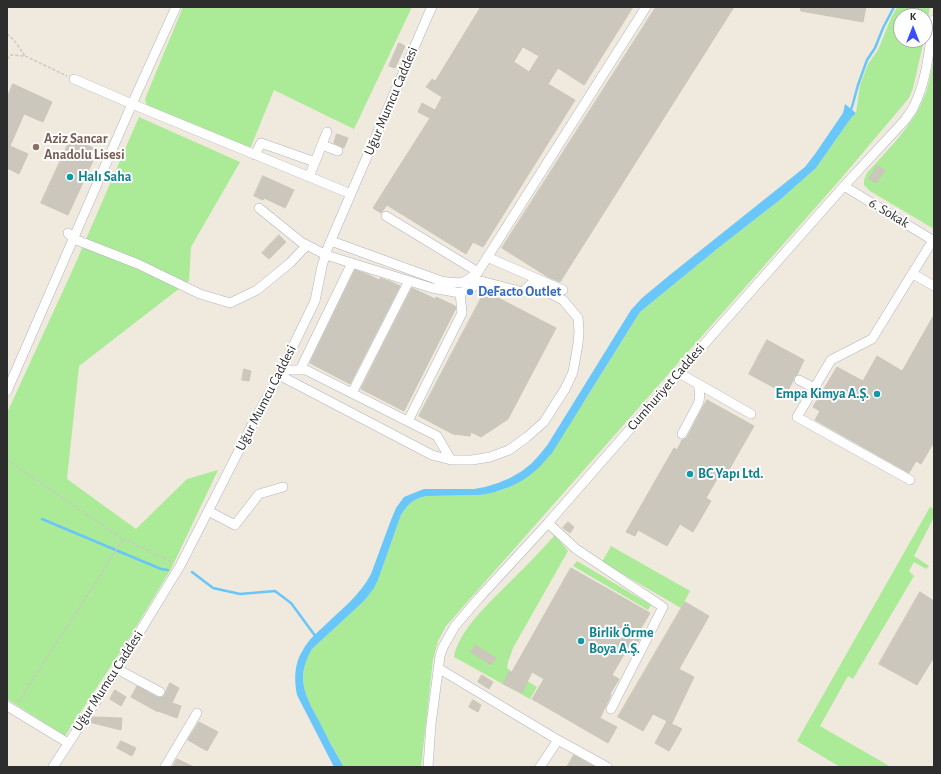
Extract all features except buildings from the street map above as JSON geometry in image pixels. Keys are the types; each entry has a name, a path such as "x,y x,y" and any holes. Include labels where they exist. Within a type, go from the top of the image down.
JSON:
{"street":[{"path":"7,391 71,236 176,7"},
{"name":"Uğur Mumcu Caddesi","path":"53,767 117,670 180,566 251,427 281,372 314,301 322,266 331,241 428,12 432,7"},
{"path":"331,241 441,281 459,284 468,280 478,272 646,7"},
{"name":"Cumhuriyet Caddesi","path":"428,767 431,724 438,668 443,647 455,626 548,523 844,186 906,120 913,108 921,87 934,20"},
{"path":"74,79 351,194"},
{"path":"309,177 327,132"},
{"path":"255,155 261,144 315,162"},
{"path":"322,145 338,151"},
{"name":"6. Sokak","path":"844,186 934,240"},
{"path":"259,208 301,242 326,255 432,288 460,292 472,288 481,281 522,292 531,284 563,300 578,318 578,344 573,372 565,389 544,422 509,450 490,457 472,460 451,460 432,455 281,372"},
{"path":"386,216 478,272"},
{"path":"71,236 138,264 200,294 230,303 257,290 290,263 307,245"},
{"path":"910,480 797,417 830,360 872,339 934,240"},
{"path":"487,257 563,290"},
{"path":"300,370 352,263"},
{"path":"913,274 934,286"},
{"path":"352,393 409,281"},
{"path":"408,421 462,312 460,292"},
{"path":"281,372 306,370 437,436 451,460"},
{"path":"679,373 751,414"},
{"path":"799,380 814,388"},
{"path":"682,434 700,399 698,384"},
{"path":"208,511 235,525 259,494 283,488"},
{"path":"548,523 576,549 663,607 611,709"},
{"path":"438,668 558,740 607,767"},
{"path":"117,670 160,692"},
{"path":"8,709 68,743"},
{"path":"165,767 197,713"},
{"path":"540,767 558,740"}],"path":[{"path":"7,34 14,40 25,56"},
{"path":"7,59 11,54 25,56 74,79"},
{"path":"7,460 123,538 180,566"},
{"path":"8,709 15,707 94,586 123,538"}],"green space":[{"path":"183,7 412,7 354,129 274,90 250,149 147,106 145,99"},
{"path":"897,7 930,7 930,8"},
{"path":"893,14 893,48 922,48 913,88 909,98 838,182 446,626 438,641 433,659 421,767 344,767 312,708 303,684 303,674 307,659 312,649 364,601 378,580 401,515 414,500 426,496 480,495 503,490 516,484 586,399 640,312 781,199 816,168 856,113 860,85 868,64 878,50"},
{"path":"934,57 934,229 870,191 864,185 864,180 867,173 897,139 917,111 930,80"},
{"path":"139,117 240,162 191,247 189,281 79,366 67,479 136,529 187,479 218,470 171,569 128,640 65,736 7,699 7,413 73,269"},
{"path":"930,507 934,509 934,517 914,556 929,566 926,569 914,562 909,571 914,576 853,679 848,676 820,726 891,767 840,767 797,741"},
{"path":"555,535 568,551 513,648 507,668 537,687 530,699 454,657 457,647 468,627"},
{"path":"611,546 690,591 681,608 602,562"},
{"path":"577,561 651,605 648,610 573,566"}],"water":[{"path":"845,104 856,113 816,168 781,199 640,312 552,453 537,469 516,484 495,492 480,495 426,496 414,500 406,508 401,515 374,588 364,601 312,649 307,659 303,674 303,684 308,700 344,767 334,767 297,695 295,683 296,666 300,655 309,641 361,590 371,574 396,508 404,497 424,489 474,489 485,487 510,478 532,463 548,444 631,310 642,298 671,274 805,167 843,113"}],"waterway":[{"path":"850,111 867,60 875,48 894,7"},
{"path":"42,519 161,569 168,570"},
{"path":"192,572 213,588 240,594 275,591 291,603 316,637"}],"place":[{"name":"Aziz Sancar Anadolu Lisesi","path":"36,147"},
{"name":"Halı Saha","path":"70,177"},
{"name":"DeFacto Outlet","path":"470,292"},
{"name":"Empa Kimya A.Ş.","path":"877,394"},
{"name":"BC Yapı Ltd.","path":"690,474"},
{"name":"Birlik Örme Boya A.Ş.","path":"581,641"}]}
